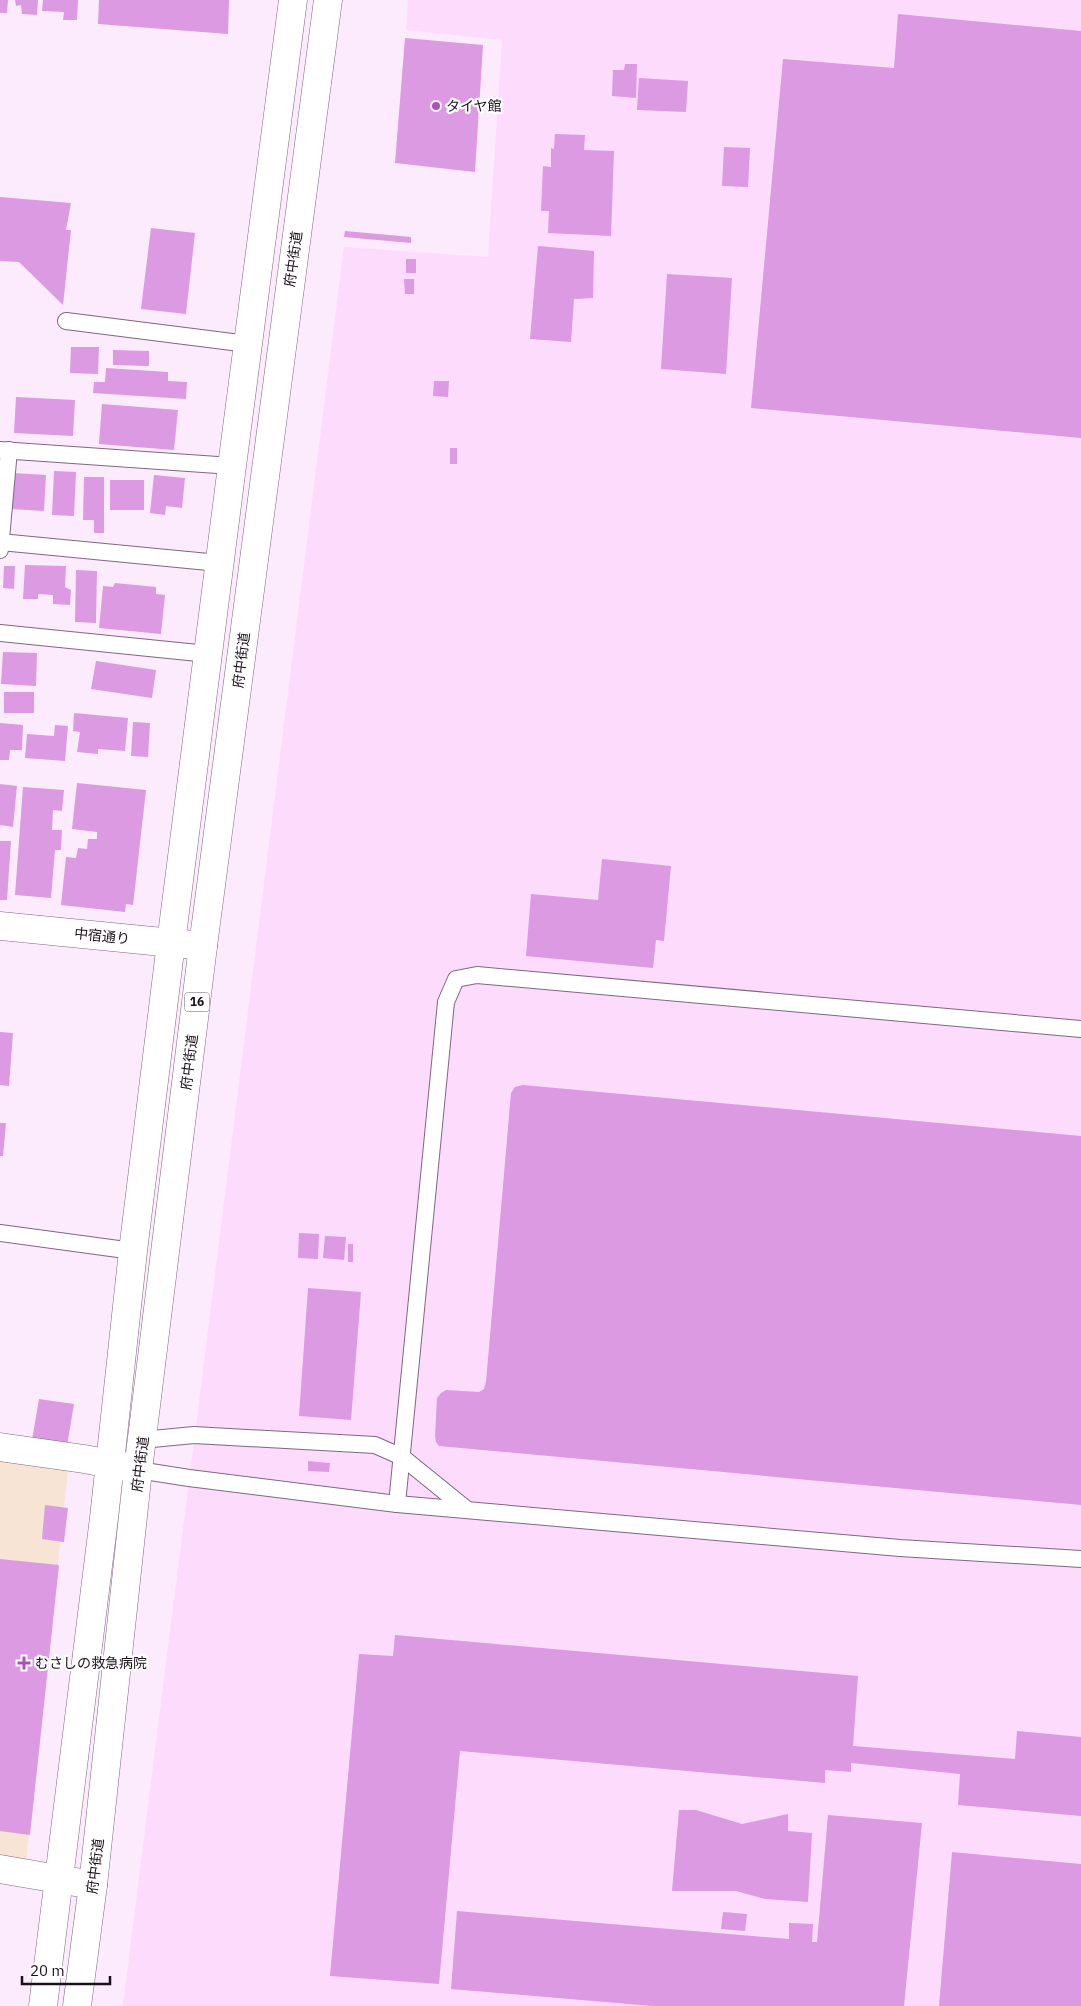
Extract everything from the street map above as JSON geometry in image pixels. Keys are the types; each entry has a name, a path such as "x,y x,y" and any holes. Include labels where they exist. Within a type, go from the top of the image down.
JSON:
{"main road":[{"name":"16","path":"43,2006 103,1457 133,1251 219,563 293,0"},
{"name":"府中街道","path":"77,2006 93,1885 138,1470 203,946 328,0"},
{"name":"中宿通り","path":"0,926 203,946"},
{"path":"103,1457 142,1440"},
{"path":"0,1448 103,1457 138,1470"},
{"path":"0,1868 93,1885"}],"lane":[{"path":"66,321 248,344"},
{"path":"219,563 0,545 4,450 232,466"},
{"path":"0,633 208,654"},
{"path":"397,1504 446,1002 456,979 477,975 1081,1029"},
{"path":"0,1233 133,1251"},
{"path":"142,1440 194,1435 375,1445 402,1457 466,1508"},
{"path":"138,1470 397,1504 466,1508 900,1548 1081,1559"}],"shaded area":[{"path":"408,0 1081,0 1081,2006 123,2006 344,247 488,257 502,40 406,30"},
{"name":"むさしの救急病院","path":"0,1459 68,1470 26,1861 0,1856"}],"building":[{"path":"0,0 8,0 7,13 0,13"},
{"path":"15,0 38,0 37,15 22,14 21,5 16,6"},
{"path":"43,0 78,0 77,20 63,20 64,12 42,11"},
{"path":"99,0 229,0 228,34 98,24"},
{"path":"898,14 1081,31 1081,438 751,408 783,59 894,68"},
{"path":"405,38 483,45 475,172 395,163"},
{"path":"625,64 637,64 636,98 612,96 613,70 624,70"},
{"path":"639,78 688,81 686,112 637,110"},
{"path":"555,134 585,135 584,150 614,151 611,236 548,233 549,211 541,211 543,166 551,167 551,148 554,149"},
{"path":"724,147 750,148 748,187 722,186"},
{"path":"0,197 71,203 66,230 71,230 63,305 19,262 0,261"},
{"path":"151,228 195,233 186,314 141,309"},
{"path":"345,231 411,237 411,243 344,237"},
{"path":"538,246 594,251 593,298 574,299 571,342 530,339"},
{"path":"406,259 416,259 416,273 406,273"},
{"path":"667,274 732,278 726,374 661,369"},
{"path":"404,279 414,279 414,294 405,294"},
{"path":"71,347 99,347 98,374 70,373"},
{"path":"113,350 149,351 149,366 113,365"},
{"path":"106,368 168,372 168,381 187,382 186,399 93,393 94,382 105,382"},
{"path":"434,381 449,381 448,397 433,396"},
{"path":"16,397 75,400 73,436 14,433"},
{"path":"102,404 178,410 174,450 99,444"},
{"path":"450,448 457,448 457,464 450,464"},
{"path":"54,471 76,472 74,516 52,515"},
{"path":"13,473 46,475 44,511 11,509"},
{"path":"154,475 185,478 182,508 166,506 165,515 150,513"},
{"path":"84,477 104,477 104,533 94,533 94,520 83,520"},
{"path":"110,480 144,480 144,510 110,510"},
{"path":"25,565 66,566 65,587 71,590 70,605 53,604 53,595 38,594 38,599 23,599"},
{"path":"4,566 15,566 14,589 3,588"},
{"path":"76,570 97,571 96,623 75,622"},
{"path":"115,583 156,587 156,594 165,595 161,634 99,628 103,586 113,587"},
{"path":"3,652 37,653 36,686 1,684"},
{"path":"96,661 156,670 152,698 91,689"},
{"path":"4,692 34,692 34,713 4,713"},
{"path":"74,713 128,718 125,751 98,749 98,754 77,752 80,732 73,731"},
{"path":"133,722 150,723 148,757 131,756"},
{"path":"0,723 23,725 22,750 10,750 9,760 0,760"},
{"path":"55,725 68,726 65,761 25,758 27,734 54,736"},
{"path":"77,783 146,790 133,905 126,904 125,912 61,905 66,857 76,858 78,848 87,849 88,839 97,839 97,832 72,829"},
{"path":"0,784 17,786 13,827 0,825"},
{"path":"23,787 64,790 62,811 53,810 52,830 62,830 61,850 55,850 51,898 15,895"},
{"path":"0,841 11,841 7,900 0,900"},
{"path":"602,859 671,866 664,941 656,940 653,968 526,956 531,894 598,900"},
{"path":"0,1032 13,1033 9,1086 0,1085"},
{"path":"523,1085 1081,1136 1081,1505 439,1446 435,1436 437,1398 446,1390 479,1392 484,1389 486,1382 511,1093 515,1087"},
{"path":"0,1123 6,1123 3,1156 0,1156"},
{"path":"299,1233 319,1234 318,1259 298,1258"},
{"path":"325,1236 346,1237 344,1260 323,1258"},
{"path":"348,1244 353,1244 353,1262 348,1262"},
{"path":"308,1288 361,1292 351,1420 299,1416"},
{"path":"39,1399 74,1404 67,1446 32,1440"},
{"path":"308,1461 330,1463 329,1472 308,1471"},
{"path":"45,1505 68,1508 64,1542 42,1539"},
{"name":"むさしの救急病院","path":"0,1559 59,1565 30,1835 0,1831"},
{"path":"395,1635 858,1676 853,1746 1015,1759 1017,1731 1081,1737 1081,1816 958,1805 960,1774 851,1763 851,1772 825,1770 825,1783 460,1751 439,1984 330,1976 359,1654 393,1656"},
{"path":"679,1810 696,1810 742,1824 788,1814 788,1831 812,1833 808,1902 765,1899 736,1891 672,1891"},
{"path":"828,1815 922,1823 904,2006 652,2006 451,1989 457,1911 789,1939 789,1923 813,1924 812,1942 817,1942"},
{"path":"952,1852 1081,1864 1081,2006 939,2006"},
{"path":"723,1912 747,1914 745,1931 721,1929"}],"place":[{"name":"タイヤ館","path":"436,106"},
{"name":"むさしの救急病院","path":"24,1663"}]}
